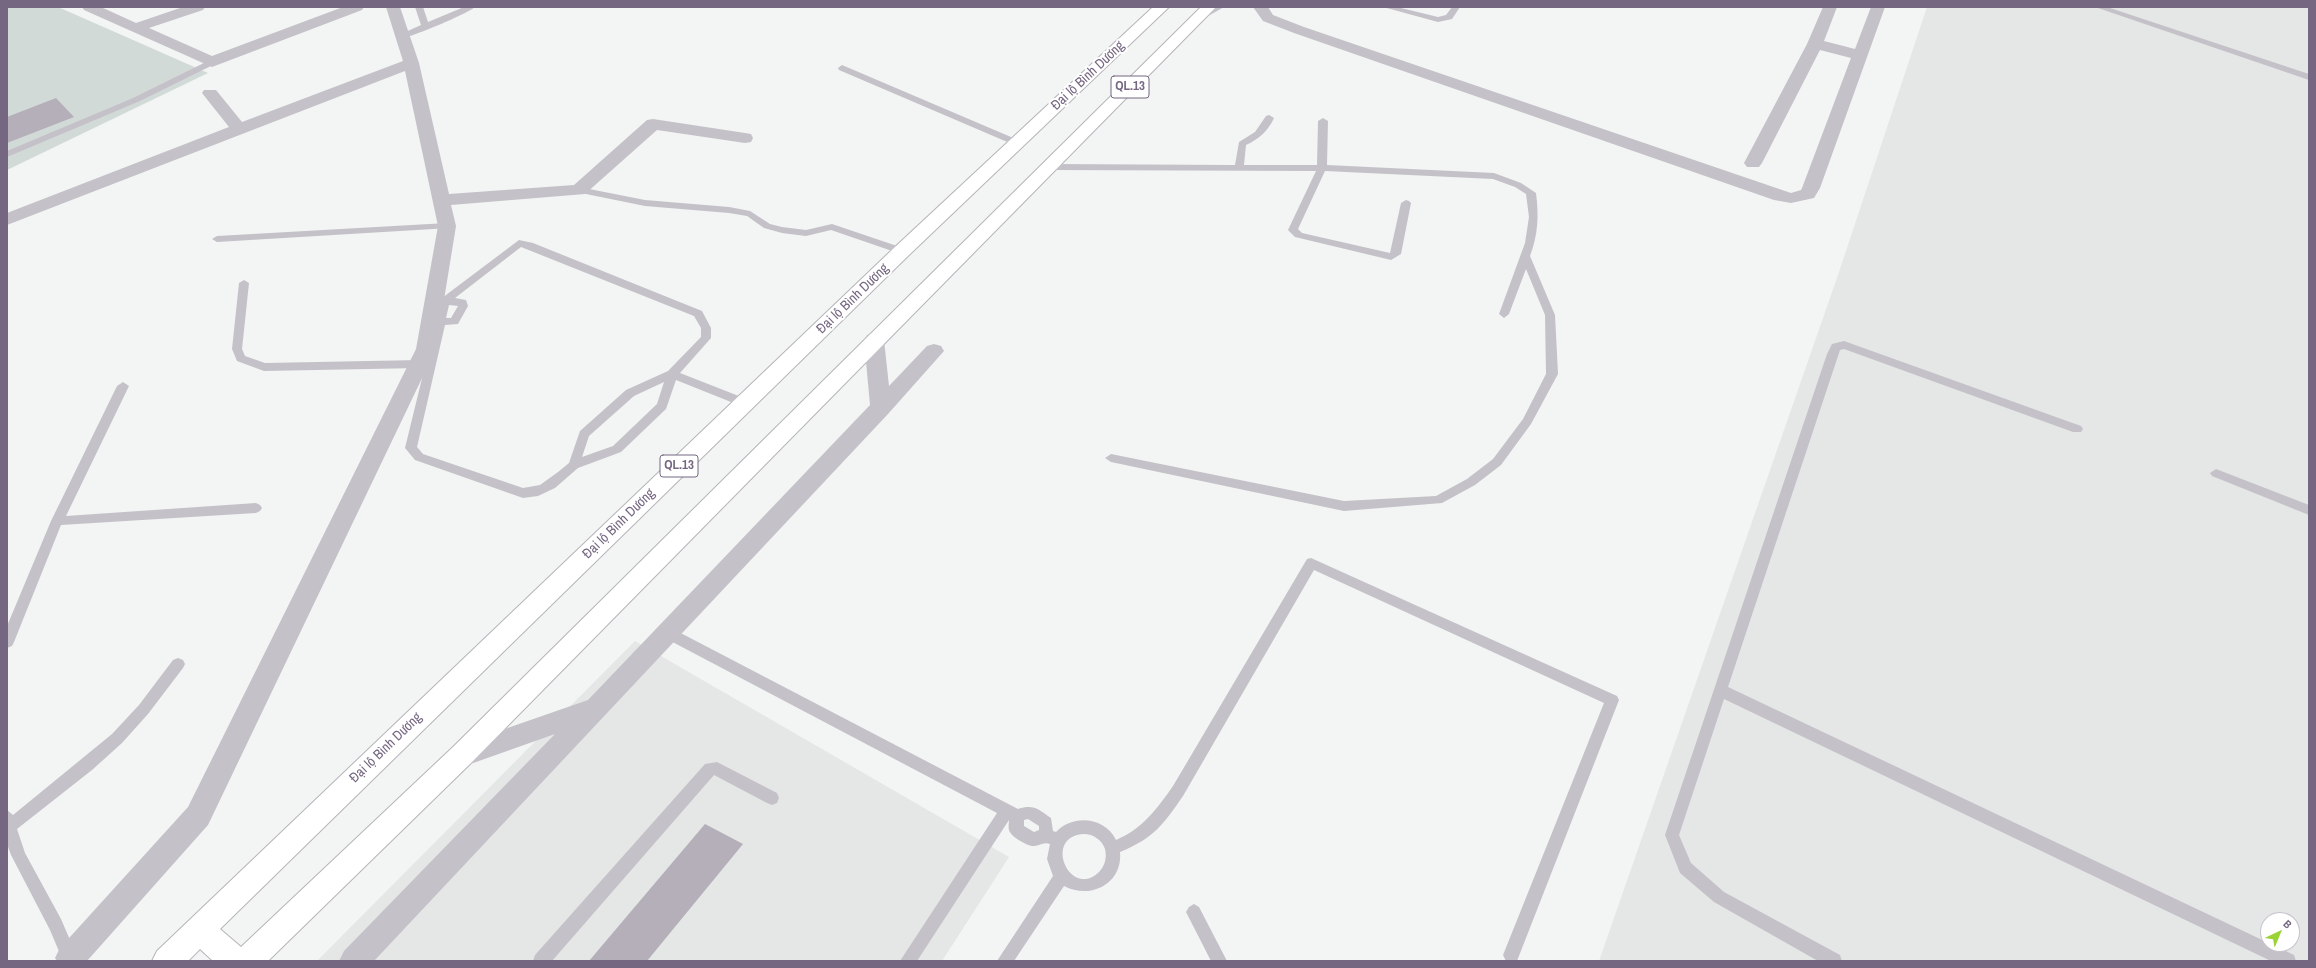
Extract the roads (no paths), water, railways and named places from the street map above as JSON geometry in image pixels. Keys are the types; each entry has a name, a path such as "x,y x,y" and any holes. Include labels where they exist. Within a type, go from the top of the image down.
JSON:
{"highway":[{"name":"Đại lộ Bình Dương","path":"167,961 1015,142 1162,7"},
{"name":"QL.13","path":"247,961 462,755 874,340 1051,167 1204,12"},
{"path":"200,930 235,961"}],"street":[{"path":"88,7 212,62 357,7"},
{"path":"135,28 198,7"},
{"path":"71,959 198,816 420,364 436,322 447,226 404,36 392,7"},
{"path":"1260,7 1268,18 1293,28 1780,196 1791,198 1808,194 1878,7"},
{"path":"1753,164 1815,44 1830,7"},
{"path":"1815,44 1860,55"},
{"path":"7,219 410,63"},
{"path":"210,93 239,129"},
{"path":"442,200 579,190 653,124 745,138"},
{"path":"874,340 881,409"},
{"path":"354,961 881,409 934,351"},
{"path":"462,755 596,707"}],"lane":[{"path":"420,7 426,27"},
{"path":"404,36 471,7"},
{"path":"1204,12 1220,7"},
{"path":"1387,7 1438,20 1449,17 1456,7"},
{"path":"2099,7 2309,76"},
{"path":"7,154 148,94 190,75 212,62"},
{"path":"842,68 1015,142"},
{"path":"1240,167 1242,144 1256,136 1266,127 1269,118"},
{"path":"1323,122 1322,168 1293,230 1299,234 1391,258 1396,254 1406,203"},
{"path":"1051,167 1322,168 1494,176 1518,185 1530,192 1534,217 1530,243 1504,314"},
{"path":"579,190 645,203 729,210 750,214 767,226 782,230 806,233 832,227 902,251"},
{"path":"217,239 447,226"},
{"path":"439,301 512,246 519,243 526,243 701,317 706,328 706,338 672,374 630,392 584,434 574,465"},
{"path":"1111,458 1344,506 1438,500 1471,482 1496,462 1527,421 1552,374 1550,315 1525,256"},
{"path":"244,283 237,349 241,358 264,367 420,364"},
{"path":"439,301 462,302 463,306 454,321 436,322 412,448 419,456 523,493 532,493 546,489 574,465 617,449 662,406 672,374"},
{"path":"1834,961 1719,897 1685,868 1672,836 1836,347 1844,345 2077,429"},
{"path":"672,374 745,403"},
{"path":"7,642 57,520 123,386"},
{"path":"2216,473 2309,510"},
{"path":"57,520 256,508"},
{"path":"1113,848 1137,838 1160,818 1311,563 1612,700 1511,955"},
{"path":"668,633 1012,814 1016,828 1033,839 1052,838 1084,827 1094,828 1103,833 1113,848 1114,858 1111,866 1098,880 1079,884 1062,876 1056,868 1052,838"},
{"path":"71,959 11,839 8,822 96,756 130,725 156,695 178,664"},
{"path":"1720,690 2288,961"},
{"path":"540,961 710,769 717,768 772,798"},
{"path":"908,961 1012,814"},
{"path":"1006,961 1062,876"},
{"path":"1194,912 1219,961"}]}
